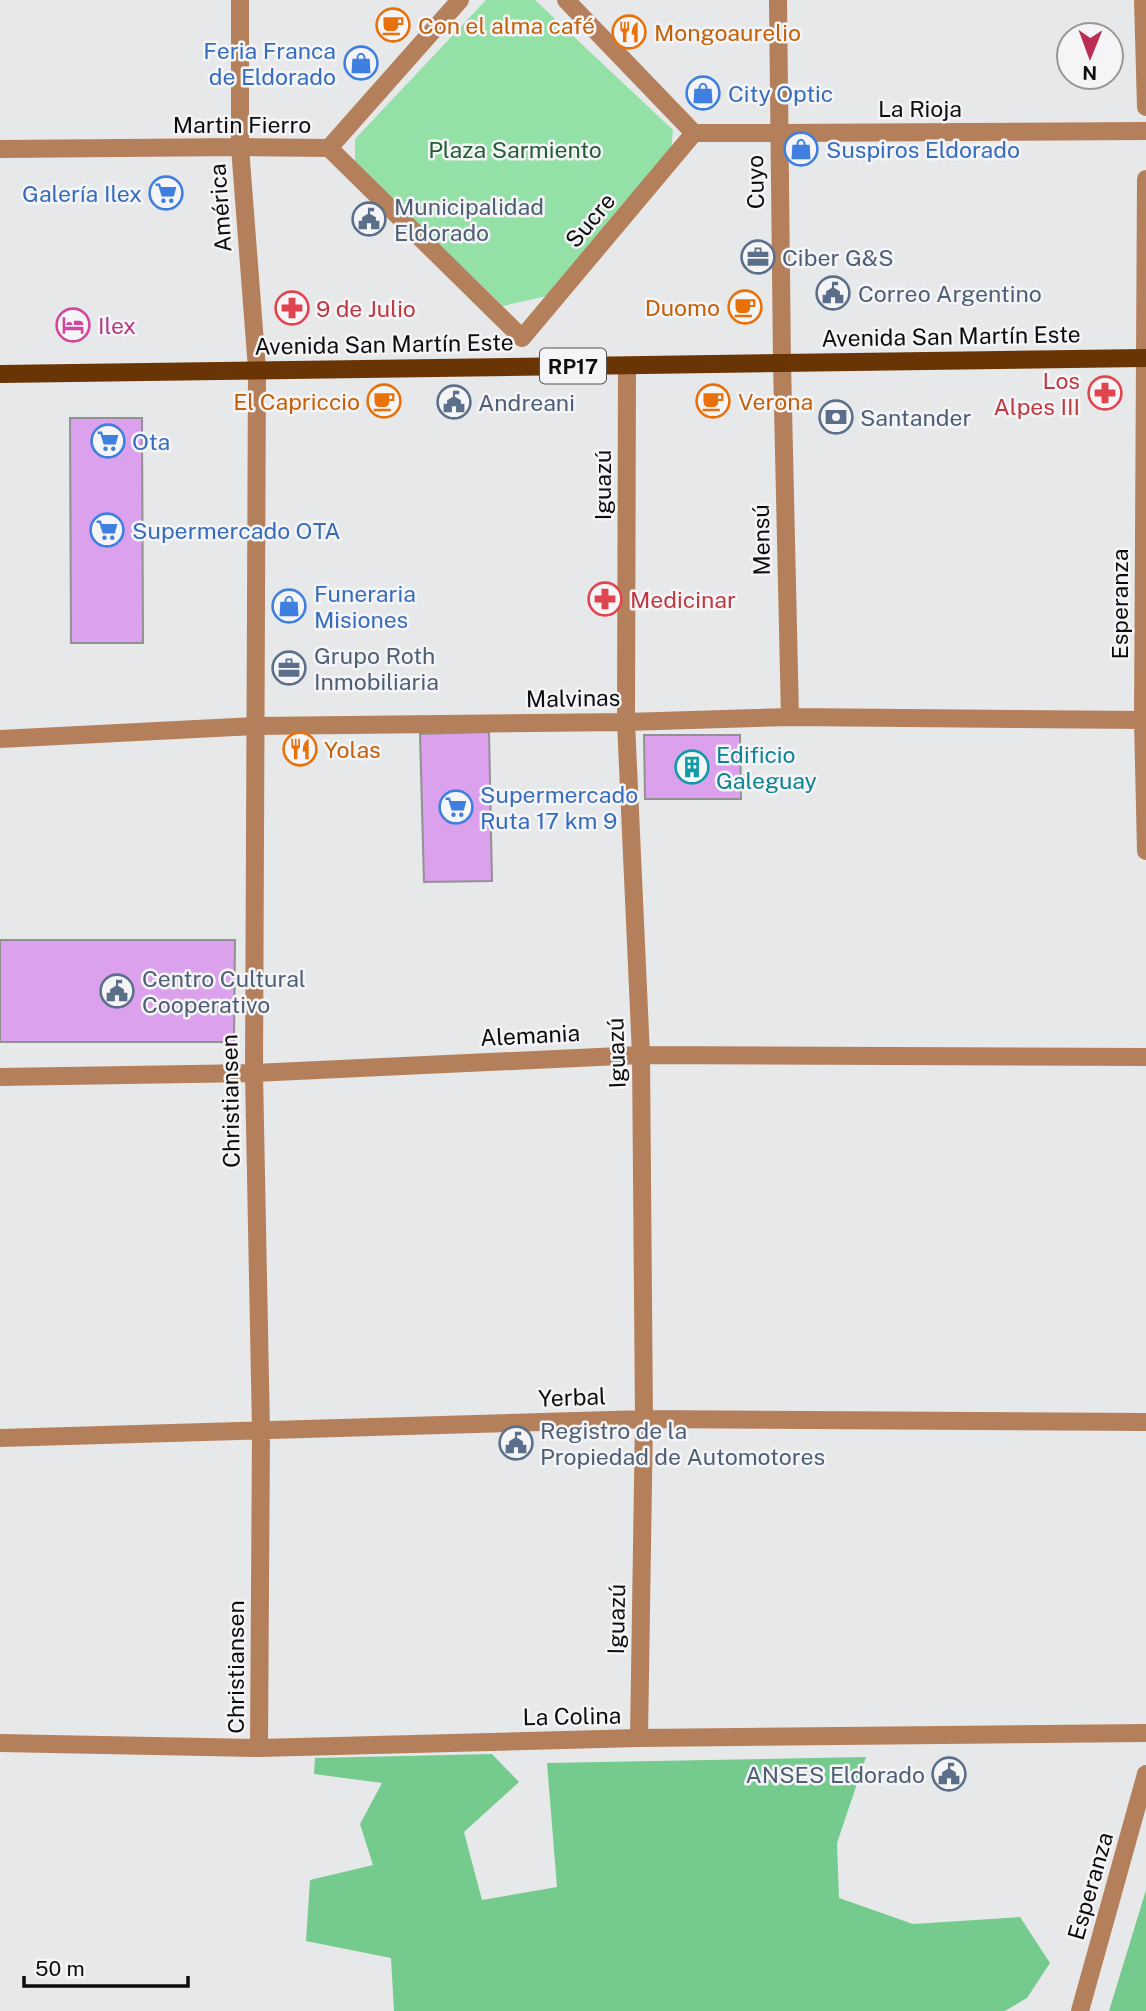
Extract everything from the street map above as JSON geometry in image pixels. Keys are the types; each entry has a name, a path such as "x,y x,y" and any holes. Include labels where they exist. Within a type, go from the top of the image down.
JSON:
{"main road":[{"name":"Avenida San Martín Este","path":"0,374 1145,358"}],"street":[{"name":"América","path":"240,0 240,147 257,369"},
{"name":"Martin Fierro","path":"0,149 330,148 460,0"},
{"path":"566,0 694,133"},
{"name":"Cuyo","path":"778,0 782,363"},
{"path":"1143,0 1146,107"},
{"name":"La Rioja","path":"694,133 1146,131"},
{"name":"Sucre","path":"522,338 694,133"},
{"path":"330,148 522,338 524,367"},
{"name":"Esperanza","path":"1146,179 1146,851"},
{"name":"Mensú","path":"782,363 790,717"},
{"name":"Iguazú","path":"627,366 626,722 641,1055 644,1419 639,1738"},
{"name":"Christiansen","path":"257,369 254,1073 261,1431 259,1748"},
{"name":"Malvinas","path":"0,739 255,726 626,722 790,717 1145,720"},
{"name":"Alemania","path":"0,1077 254,1073 641,1055 1146,1057"},
{"name":"Yerbal","path":"0,1438 644,1419 1146,1422"},
{"name":"La Colina","path":"0,1743 259,1748 639,1738 1146,1733"},
{"name":"Esperanza","path":"1080,2011 1146,1774"}],"green space":[{"name":"Plaza Sarmiento","path":"486,0 535,0 673,130 670,162 551,295 503,306 355,164 355,139"},
{"path":"492,1754 519,1782 464,1832 482,1900 557,1887 547,1763 866,1757 837,1843 839,1898 913,1924 1020,1917 1050,1963 1027,1998 1005,2011 394,2011 391,1958 306,1941 310,1880 373,1865 360,1824 382,1783 314,1774 315,1758"},
{"path":"1146,1890 1146,2011 1109,2011"}],"building":[{"name":"Supermercado OTA","path":"70,418 142,418 143,643 71,643"},
{"name":"Supermercado Ruta 17 km 9","path":"489,732 492,881 424,882 420,734"},
{"name":"Edificio Galeguay","path":"644,735 740,735 741,799 645,799"},
{"name":"Centro Cultural Cooperativo","path":"0,940 235,940 234,1042 0,1042"}],"place":[{"name":"Con el alma café","path":"393,25"},
{"name":"Mongoaurelio","path":"629,32"},
{"name":"Feria Franca de Eldorado","path":"361,63"},
{"name":"City Optic","path":"703,93"},
{"name":"Suspiros Eldorado","path":"801,149"},
{"name":"Galería Ilex","path":"166,193"},
{"name":"Municipalidad Eldorado","path":"369,219"},
{"name":"Ciber G&S","path":"758,257"},
{"name":"Correo Argentino","path":"833,293"},
{"name":"Duomo","path":"745,307"},
{"name":"9 de Julio","path":"292,308"},
{"name":"Ilex","path":"73,325"},
{"name":"Los Alpes III","path":"1105,393"},
{"name":"El Capriccio","path":"384,401"},
{"name":"Verona","path":"713,401"},
{"name":"Andreani","path":"454,402"},
{"name":"Santander","path":"836,417"},
{"name":"Ota","path":"108,441"},
{"name":"Supermercado OTA","path":"107,530"},
{"name":"Medicinar","path":"605,599"},
{"name":"Funeraria Misiones","path":"289,606"},
{"name":"Grupo Roth Inmobiliaria","path":"289,668"},
{"name":"Yolas","path":"300,749"},
{"name":"Edificio Galeguay","path":"692,767"},
{"name":"Supermercado Ruta 17 km 9","path":"456,807"},
{"name":"Centro Cultural Cooperativo","path":"117,991"},
{"name":"Registro de la Propiedad de Automotores","path":"516,1443"},
{"name":"ANSES Eldorado","path":"949,1774"}]}
